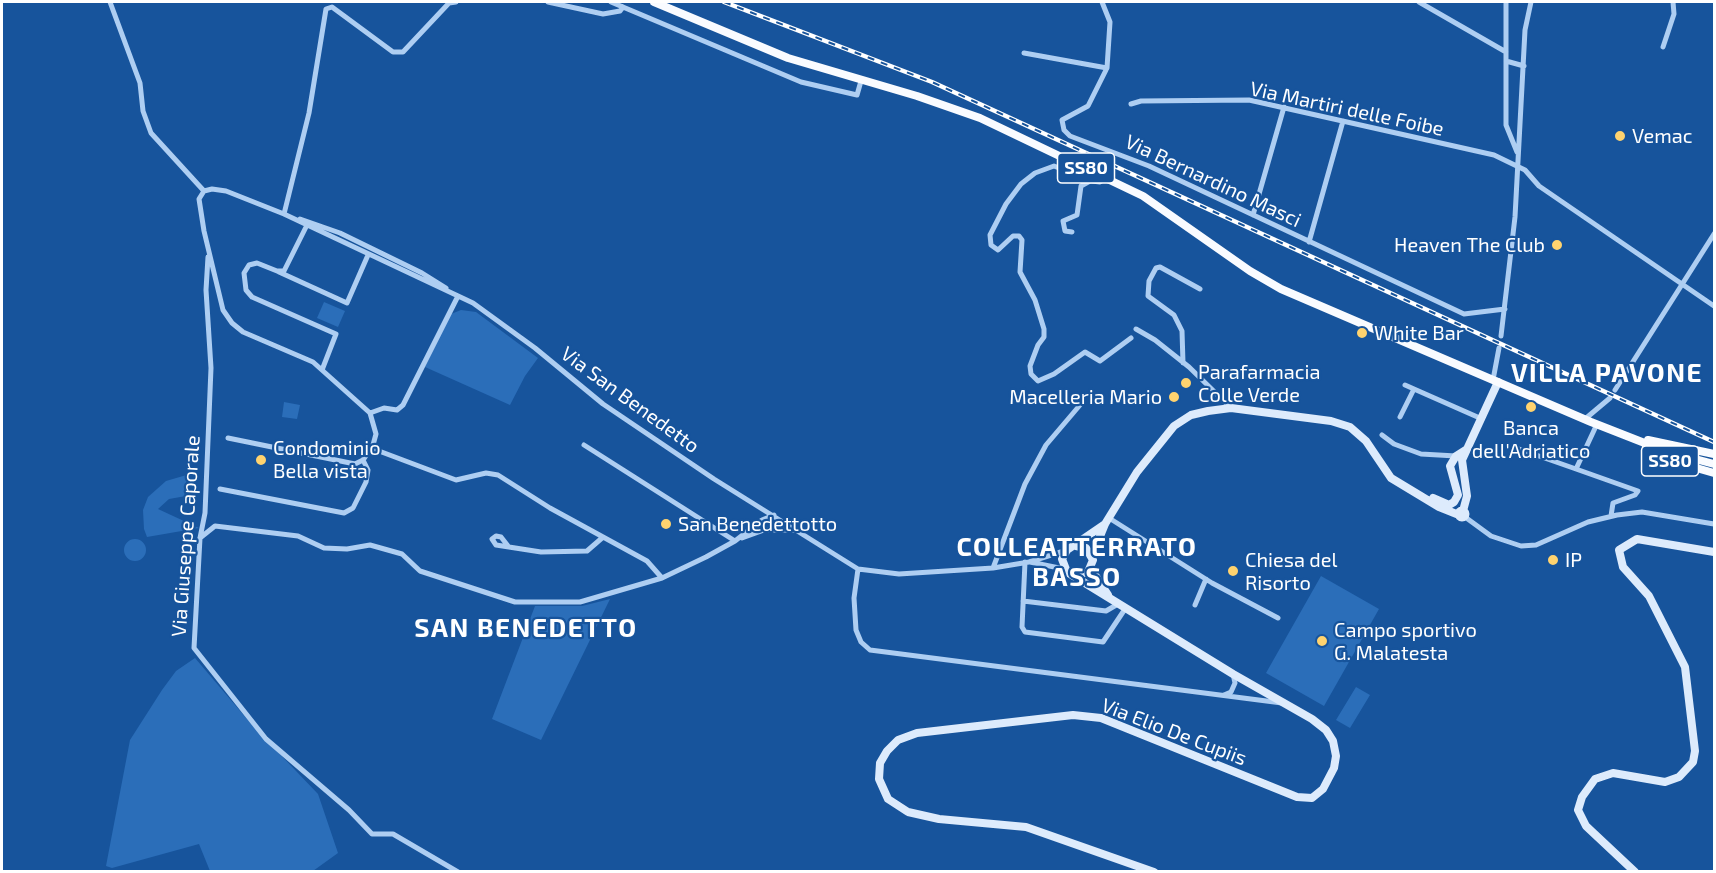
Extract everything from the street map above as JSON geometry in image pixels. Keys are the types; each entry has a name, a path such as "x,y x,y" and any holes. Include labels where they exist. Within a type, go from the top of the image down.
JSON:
{"main road":[{"name":"SS80","path":"654,2 765,50 971,114 1107,177 1153,202 1272,284 1597,424 1665,451 1714,464"},
{"name":"SS80","path":"1631,437 1714,454"},
{"name":"SS80","path":"1631,437 1665,459 1714,473"}],"street":[{"path":"110,2 140,84 142,111 151,133 204,191 199,199 223,310 232,323 243,332 313,362 370,413 376,434 363,460 355,464 228,438"},
{"path":"370,413 384,408 397,410 404,405 458,296 422,273 340,233 284,214 309,112 326,9 332,8 393,51 403,52 449,3 456,2"},
{"path":"549,2 603,14 620,11 623,7"},
{"path":"611,2 801,82 857,95 861,81"},
{"path":"1024,53 1107,68 1110,22 1102,2"},
{"path":"1419,2 1506,52"},
{"path":"1506,2 1506,125 1511,143 1518,153"},
{"path":"1501,336 1515,217 1526,23 1531,2"},
{"path":"1663,47 1674,14 1673,2"},
{"path":"1506,61 1524,66"},
{"name":"Via Bernardino Masci","path":"1107,68 1088,106 1062,120 1064,130 1070,136 1149,166 1464,314 1505,309"},
{"name":"Via Martiri delle Foibe","path":"1131,104 1142,101 1249,100 1494,155 1526,170 1539,186 1714,306"},
{"path":"1253,215 1284,107"},
{"path":"1309,242 1342,121"},
{"path":"1107,177 1100,182 1092,181 1054,166 1035,173 1021,184 1006,204 990,235 990,245 998,250 1013,236 1019,236 1022,240 1020,272 1035,300 1044,329 1044,337 1038,345 1030,366 1031,374 1038,381 1054,374 1085,352 1101,361 1131,338"},
{"path":"1072,231 1065,231 1063,221 1077,215 1081,186 1092,181"},
{"name":"Via San Benedetto","path":"204,191 212,189 226,191 284,214 458,296 495,318 603,404 858,569 899,574 993,568 1027,562"},
{"path":"277,271 284,271 289,266 307,225"},
{"path":"1615,390 1647,343 1681,283 1714,234"},
{"name":"Via Giuseppe Caporale","path":"209,252 206,290 211,368 205,513 200,537 194,648 266,739 349,810 372,834 393,834 458,872"},
{"path":"322,370 336,334 252,297 246,290 244,273 249,265 257,263 347,303 368,255"},
{"path":"1183,363 1182,331 1174,315 1148,296 1149,281 1156,268 1160,267 1200,289"},
{"path":"1136,329 1155,339 1231,408"},
{"path":"1462,514 1467,496 1462,460 1482,419 1496,381 1499,348"},
{"path":"1406,385 1482,419"},
{"path":"1400,417 1414,389"},
{"path":"1585,419 1610,398"},
{"path":"993,568 1025,484 1041,455 1080,405"},
{"path":"1119,605 1091,569 1092,556 1107,521 1137,472 1174,426 1191,415 1231,408 1331,421 1350,427 1366,441 1384,472 1396,482 1462,514 1491,536 1521,546 1536,545 1588,522 1642,512 1714,524"},
{"path":"1575,469 1597,424"},
{"path":"1382,435 1394,444 1421,454 1456,456"},
{"path":"584,445 735,541"},
{"path":"1396,482 1417,489 1449,505 1458,495 1450,466 1456,456 1468,447"},
{"path":"371,448 456,480 486,473 498,475 602,538 647,561 662,578"},
{"path":"1518,449 1638,491 1635,495 1613,503 1611,516"},
{"path":"220,489 344,513 353,508 366,482 368,470 363,460"},
{"path":"757,505 762,516 758,523"},
{"path":"735,541 758,523 774,515"},
{"path":"764,530 773,520 774,515"},
{"path":"1027,562 1076,546 1107,521"},
{"path":"1107,521 1278,618"},
{"path":"200,537 215,526 298,536 324,548 347,549 370,545 402,554 420,571 515,602 580,602 662,578 735,541 764,530 799,531"},
{"path":"508,546 541,552 587,551 602,538"},
{"path":"1635,872 1586,826 1578,810 1582,796 1595,779 1613,773 1665,782 1679,777 1693,762 1695,751 1685,667 1649,596 1623,567 1619,550 1636,539 1714,552"},
{"path":"1076,546 1086,548 1092,556"},
{"path":"1064,568 1062,559 1067,550"},
{"path":"1027,562 1064,568 1074,576 1085,574 1091,569"},
{"path":"1027,562 1022,627 1025,632 1100,642 1106,639 1119,605"},
{"path":"858,569 854,598 856,630 861,642 870,650 1285,704"},
{"name":"Via Elio De Cupiis","path":"1074,576 1233,674 1312,719 1326,730 1333,741 1334,768 1323,789 1312,798 1297,798 1101,718 1073,715 916,734 898,740 880,763 879,779 888,799 908,812 939,819 1026,827 1154,872"},
{"path":"1195,605 1206,579"},
{"path":"1023,601 1106,611 1119,605"},
{"path":"1223,696 1231,692 1235,683 1233,674"}],"shaded area":[{"path":"324,302 345,311 338,327 317,318"},
{"path":"461,310 476,312 538,358 525,376 510,405 425,367 451,314"},
{"path":"284,402 300,405 297,419 282,417"},
{"path":"190,474 186,496 169,499 158,509 199,528 147,537 143,510 148,497 166,481"},
{"path":"135,539 143,542 146,550 143,558 135,561 127,558 124,550 127,542"},
{"name":"Campo sportivo G. Malatesta","path":"1321,576 1379,609 1324,706 1266,673"},
{"path":"610,599 541,740 492,719 535,606 582,606"},
{"path":"195,658 253,726 318,794 338,853 313,871 210,871 199,844 112,868 106,866 130,740 176,671"},
{"path":"1356,687 1370,695 1350,728 1336,720"}],"railway":[{"path":"724,2 932,82 1714,442"}],"place":[{"name":"Vemac","path":"1620,136"},
{"name":"Heaven The Club","path":"1557,245"},
{"name":"White Bar","path":"1362,333"},
{"name":"Parafarmacia Colle Verde","path":"1186,383"},
{"name":"Macelleria Mario","path":"1174,397"},
{"name":"Banca dell'Adriatico","path":"1531,407"},
{"name":"Condominio Bella vista","path":"261,460"},
{"name":"San Benedettotto","path":"666,524"},
{"name":"IP","path":"1553,560"},
{"name":"Chiesa del Risorto","path":"1233,571"},
{"name":"Campo sportivo G. Malatesta","path":"1322,641"}],"district":[{"name":"VILLA PAVONE","path":"1607,373"},
{"name":"COLLEATTERRATO BASSO","path":"1077,562"},
{"name":"SAN BENEDETTO","path":"526,628"}]}
